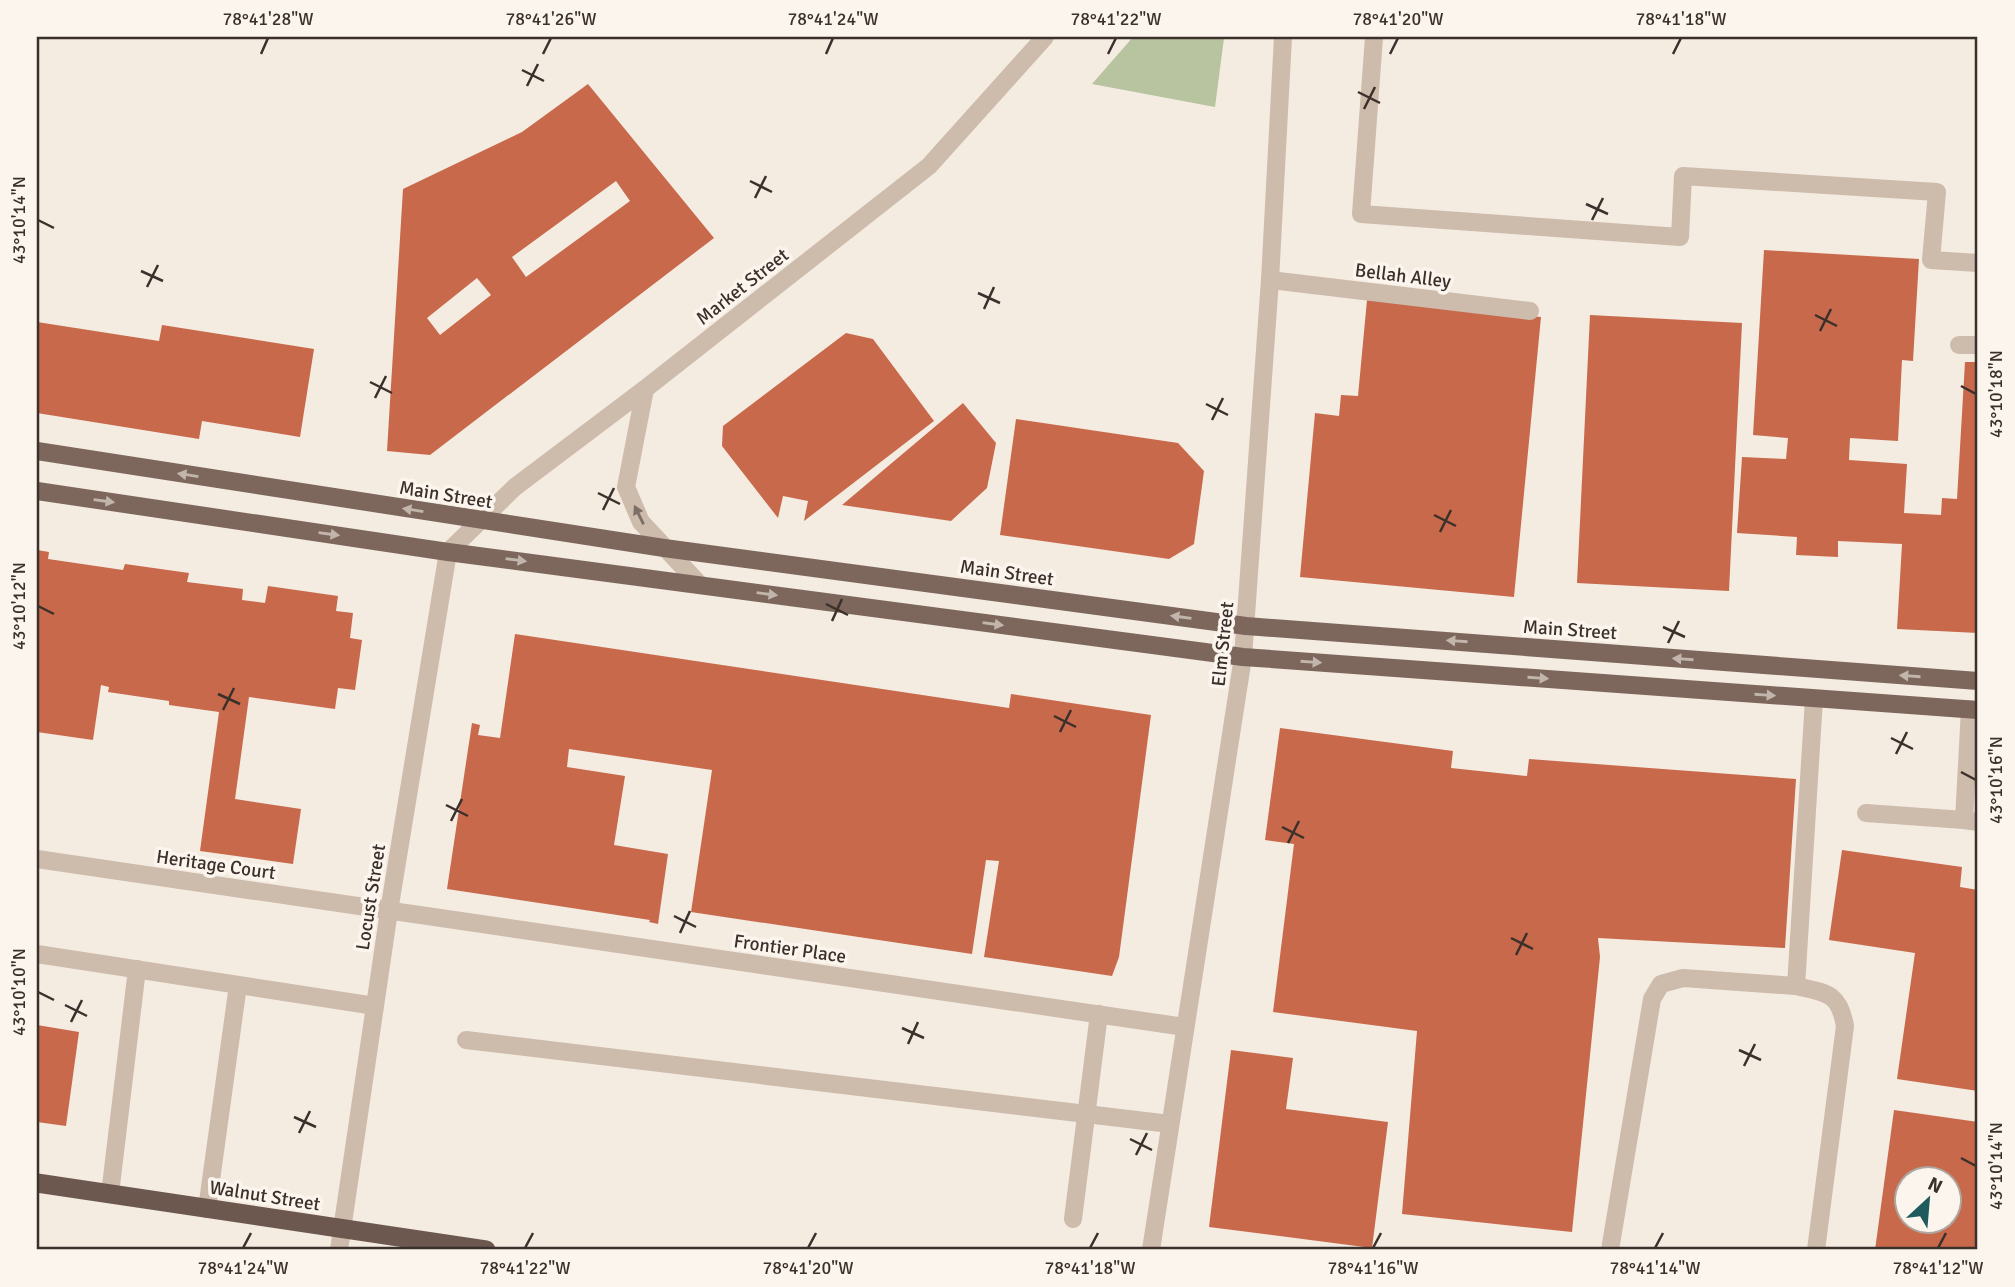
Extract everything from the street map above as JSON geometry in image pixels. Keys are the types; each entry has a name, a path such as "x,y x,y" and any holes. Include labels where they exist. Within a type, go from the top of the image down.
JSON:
{"highway":[{"name":"Walnut Street","path":"37,1184 486,1250"}],"main road":[{"name":"Main Street","path":"37,451 664,548 1246,626 1978,681"},
{"path":"37,491 448,552 1243,657 1974,710"}],"street":[{"name":"Market Street","path":"448,552 515,487 645,389 929,166 1045,37"},
{"name":"Elm Street","path":"1151,1250 1243,657 1270,280 1283,37"},
{"path":"1374,37 1361,214 1680,237 1683,176 1937,192 1931,260 1978,263"},
{"name":"Bellah Alley","path":"1270,280 1530,311"},
{"path":"1959,345 1978,345"},
{"path":"645,389 626,487 641,523 700,585"},
{"name":"Locust Street","path":"339,1250 389,911 448,552"},
{"path":"1796,986 1814,699"},
{"path":"1866,813 1971,821 1974,710"},
{"name":"Heritage Court","path":"37,859 389,911"},
{"name":"Frontier Place","path":"389,911 1185,1027"},
{"path":"37,954 375,1006"},
{"path":"110,1194 137,969"},
{"path":"1610,1250 1652,999 1661,984 1683,978 1796,986 1825,993 1842,1007 1845,1026 1816,1250"},
{"path":"207,1209 238,985"},
{"path":"1073,1219 1099,1014"},
{"path":"466,1040 1170,1124"}],"green space":[{"path":"1133,37 1224,38 1215,107 1092,84"}],"building":[{"path":"588,84 714,238 430,455 387,451 403,189 522,132","holes":["616,181 630,201 526,277 512,257","477,278 491,295 440,335 427,318"]},
{"path":"1764,250 1919,259 1913,361 1902,360 1898,441 1850,438 1849,460 1907,464 1904,513 1941,515 1942,498 1957,499 1965,362 1978,362 1978,633 1897,629 1902,544 1838,541 1838,557 1796,555 1797,537 1737,533 1742,457 1786,459 1788,438 1753,435"},
{"path":"1367,300 1541,317 1514,597 1300,577 1315,413 1339,416 1341,395 1358,396"},
{"path":"1590,315 1742,323 1729,591 1577,583"},
{"path":"37,322 159,341 162,325 314,349 300,437 202,421 199,439 37,413"},
{"path":"846,333 873,339 934,421 804,521 808,501 783,496 778,518 722,446 723,426"},
{"path":"963,403 996,443 987,488 951,521 842,505"},
{"path":"1016,419 1178,443 1204,471 1194,544 1169,559 1000,535"},
{"path":"37,550 49,552 48,559 123,570 125,564 189,573 187,582 243,589 242,600 265,603 268,586 338,596 336,611 353,613 350,638 362,640 355,690 338,688 335,709 249,697 235,799 301,809 293,864 200,851 219,712 108,692 109,687 101,685 93,740 37,732"},
{"path":"515,634 1009,708 1011,694 1151,715 1119,957 1112,976 984,957 999,861 986,860 972,954 691,912 712,770 569,749 567,767 625,776 614,845 668,854 658,924 649,922 650,920 447,889 472,723 480,725 478,735 500,738"},
{"path":"1280,728 1453,751 1451,768 1527,776 1529,759 1796,779 1785,948 1598,938 1600,957 1572,1232 1402,1214 1417,1031 1273,1012 1294,844 1265,840"},
{"path":"1842,850 1962,867 1960,887 1978,890 1978,1091 1897,1079 1915,953 1829,940"},
{"path":"37,1025 79,1032 66,1126 37,1122"},
{"path":"1231,1050 1293,1058 1286,1109 1388,1122 1372,1248 1209,1227"},
{"path":"1894,1110 1978,1122 1978,1250 1875,1250"}]}
